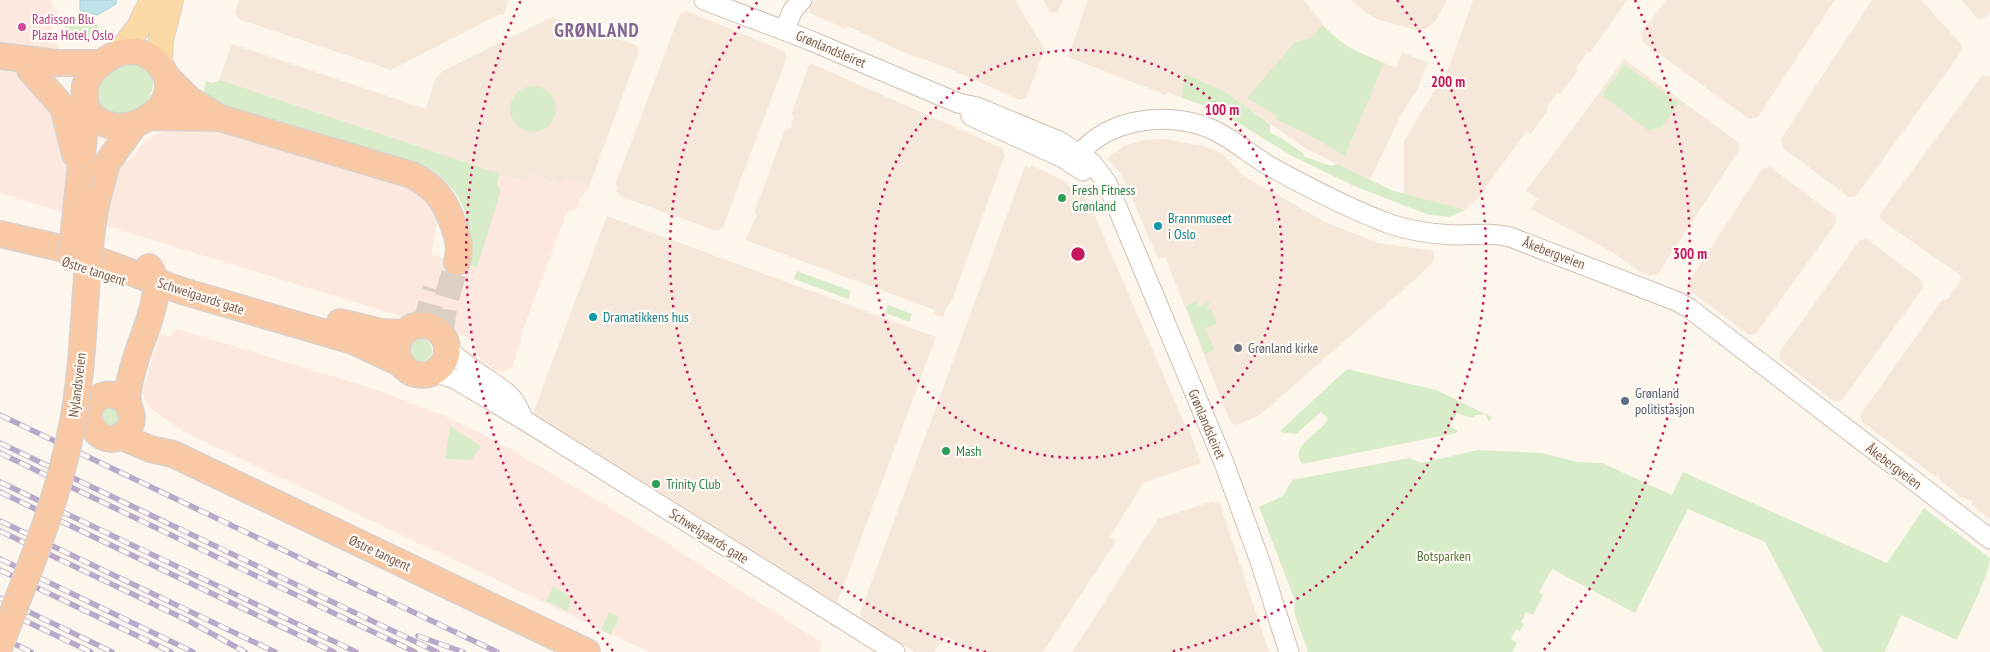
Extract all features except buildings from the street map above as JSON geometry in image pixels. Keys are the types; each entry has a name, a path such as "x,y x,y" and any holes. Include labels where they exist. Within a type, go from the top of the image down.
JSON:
{"highway":[{"path":"2,56 57,63 109,59 138,52 153,59 189,99 220,118 399,170 429,185 442,198 453,224 450,260"},
{"path":"2,56 30,70 61,82 86,104 93,118 104,124 117,126 142,121 220,118"},
{"name":"Nylandsveien","path":"0,596 42,480 56,423 64,363 87,80 109,59"},
{"path":"30,70 63,107 69,124 80,173"},
{"name":"Nylandsveien","path":"0,646 47,519 70,435 81,365 90,235 103,172 112,154 142,121 158,111 165,98 163,71"},
{"name":"Schweigaards gate","path":"0,220 137,258 353,326 402,336"},
{"name":"Schweigaards gate","path":"0,235 30,240 73,252 156,289 182,292 353,342 400,363"},
{"name":"Østre tangent","path":"0,235 58,259 127,280 135,285 138,293 137,303 110,383 101,395"},
{"name":"Østre tangent","path":"137,258 151,269 156,289"},
{"path":"130,408 121,396 101,395 95,399 88,414 92,429 104,438 120,436 130,427 130,408 129,385 156,289"},
{"path":"414,327 432,328 441,334 446,347 444,362 434,372 425,375 415,374 400,363 397,350 402,336 414,327"},
{"name":"Østre tangent","path":"130,408 173,454"},
{"name":"Østre tangent","path":"120,436 150,449 173,454 586,652"}],"main road":[{"name":"Nylandsveien","path":"109,59 139,28 152,0"},
{"name":"Nylandsveien","path":"163,71 161,40 171,0"}],"street":[{"name":"Grønlandsleiret","path":"704,0 784,30 958,103 971,116 987,125 1076,158 1100,171 1107,183 1224,463 1261,564 1289,652"},
{"path":"784,30 793,10 802,0"},
{"name":"Åkebergveien","path":"1076,158 1109,132 1126,124 1164,120 1190,123 1209,128 1273,168 1338,201 1390,224 1422,232 1453,235 1490,234 1510,237 1676,301 1752,356 1990,539"},
{"name":"Schweigaards gate","path":"446,347 469,367 508,395 516,403 524,420"},
{"name":"Schweigaards gate","path":"434,372 455,379 524,420 895,652"}],"shaded area":[{"path":"0,0 50,0 57,13 50,35 61,52 44,94 64,143 128,162 145,141 163,131 171,128 213,130 400,184 421,195 433,208 437,224 431,254 476,268 500,174 529,182 531,174 561,186 565,178 589,187 581,198 577,209 567,212 524,327 513,366 504,372 494,370 475,353 475,340 459,334 0,193"},
{"path":"239,0 509,0 504,15 500,14 391,70 238,19 235,12"},
{"path":"817,0 1015,0 1045,50 1026,97 1020,100 945,67 898,50 848,26 846,29 810,13 809,6"},
{"path":"1043,0 1063,0 1058,12 1051,13"},
{"path":"1088,0 1304,0 1331,35 1362,55 1396,67 1402,52 1428,63 1417,90 1401,115 1370,180 1305,148 1226,92 1185,73 1182,98 1168,92 1166,95 1068,57"},
{"path":"1351,0 1447,0 1437,19 1431,25 1426,29 1417,30 1380,20 1366,13"},
{"path":"1473,0 1627,0 1590,53 1588,51 1576,68 1578,70 1560,94 1558,92 1546,108 1548,110 1531,134 1527,132 1520,140 1478,198 1465,210 1404,194 1404,141 1450,65"},
{"path":"1666,0 1835,0 1758,117 1749,119 1643,42 1641,33"},
{"path":"1872,0 1921,0 1961,44 1962,51 1856,196 1849,197 1782,147 1781,139"},
{"path":"1961,0 1990,0 1990,12 1985,18 1978,19"},
{"path":"687,11 784,51 787,57 723,227 716,231 620,196 616,191 618,186 615,185 680,14"},
{"path":"552,17 636,45 639,51 589,187 565,178 562,186 531,174 529,182 500,174 497,184 451,188 439,176 424,166 219,104 206,81 212,83 219,80 232,44 426,109 436,77 443,71"},
{"path":"1624,59 1738,142 1739,150 1658,274 1650,276 1639,271 1614,253 1531,209 1538,199 1526,191"},
{"path":"810,63 1002,148 1005,155 950,305 948,304 943,317 934,314 935,310 745,240 757,215 754,213 785,130 793,126 791,123 794,116 791,115"},
{"path":"1983,75 1990,77 1990,519 1971,505 1973,501 1961,497 1940,480 1938,475 1936,477 1862,422 1860,415 1942,300 1947,300 1961,280 1960,275 1881,220 1880,214"},
{"path":"1165,139 1208,147 1224,155 1244,176 1325,222 1378,243 1434,251 1433,262 1260,415 1235,425 1230,421 1165,257 1158,259 1123,177 1107,158 1124,146 1144,140"},
{"path":"1031,165 1062,180 1089,202 1185,425 1187,424 1201,463 1143,483 1110,537 1116,541 1043,652 973,652 946,636 934,652 915,652 863,620 860,613 1025,166 1030,168"},
{"path":"1770,167 1835,216 1836,223 1756,334 1749,335 1689,290 1688,283 1763,168"},
{"path":"607,216 936,337 837,603 533,413"},
{"path":"1867,239 1921,280 1923,288 1842,400 1835,402 1780,360 1779,353 1860,240"},
{"path":"177,329 374,389 445,416 494,440 627,518 822,643 819,652 649,652 185,432 151,409 142,393 160,334 169,337"},
{"path":"1213,501 1220,504 1269,652 1072,652 1158,519"}],"green space":[{"path":"68,16 98,25 99,28 95,42 63,33"},
{"path":"1322,25 1347,47 1384,63 1345,156 1309,135 1275,119 1276,115 1247,98 1295,42 1312,37"},
{"path":"127,63 142,67 150,74 153,83 151,93 146,102 137,110 126,114 112,114 100,108 95,90 105,73"},
{"path":"1624,64 1679,103 1662,127 1649,131 1602,95"},
{"path":"1184,73 1226,92 1270,124 1270,133 1280,137 1304,154 1303,156 1331,166 1338,164 1391,190 1465,210 1449,217 1429,215 1354,186 1290,155 1219,111 1182,98"},
{"path":"220,80 500,174 497,184 501,190 477,268 466,265 468,234 467,220 463,207 449,185 438,175 424,166 219,104 203,96 206,81 212,83"},
{"path":"533,86 546,90 552,96 556,109 552,122 546,128 533,132 520,128 514,122 510,109 514,96 520,90"},
{"path":"797,271 851,291 848,299 794,279"},
{"path":"1196,301 1199,306 1209,302 1210,305 1207,307 1211,309 1217,324 1209,327 1207,325 1208,328 1205,329 1215,350 1205,354 1186,306"},
{"path":"888,305 912,314 909,322 885,313"},
{"path":"421,339 429,342 432,350 429,358 421,361 413,358 410,350 413,342"},
{"path":"1347,369 1436,390 1486,414 1476,415 1471,418 1457,413 1449,426 1458,431 1456,433 1302,464 1299,451 1302,445 1328,419 1321,412 1296,434 1280,431"},
{"path":"107,405 120,412 119,421 115,426 104,425 99,412"},
{"path":"1486,414 1492,417 1489,422"},
{"path":"450,426 481,446 471,460 445,459"},
{"name":"Botsparken","path":"1478,450 1542,453 1577,462 1602,463 1672,495 1683,472 1887,563 1924,508 1990,558 1989,565 1982,586 1957,640 1901,615 1885,652 1823,652 1765,542 1688,509 1635,613 1552,569 1539,592 1543,595 1533,615 1526,612 1521,622 1524,624 1520,631 1516,629 1511,639 1517,643 1512,652 1308,652 1294,612 1295,601 1259,507 1283,496 1292,480 1409,458 1421,463"},
{"path":"553,586 571,597 568,612 546,601"},
{"path":"609,612 619,617 611,635 601,630"}],"water":[{"path":"80,0 116,0 116,4 97,15 80,10"}],"tunnel":[{"path":"441,334 445,304 457,262"},
{"path":"420,326 427,317 435,289"}],"railway":[{"path":"0,415 497,652"},
{"path":"0,443 437,652"},
{"path":"0,453 415,652"},
{"path":"0,482 356,652"},
{"path":"0,492 334,652"},
{"path":"0,521 275,652"},
{"path":"0,531 187,620 245,652"},
{"path":"0,559 193,652"},
{"path":"0,570 171,652"},
{"path":"0,598 112,652"},
{"path":"0,609 91,652"},
{"path":"418,636 463,652"},
{"path":"0,637 31,652"},
{"path":"0,648 9,652"}],"place":[{"name":"Radisson Blu Plaza Hotel, Oslo","path":"22,27"},
{"name":"Fresh Fitness Grønland","path":"1062,198"},
{"name":"Brannmuseet i Oslo","path":"1158,226"},
{"name":"Dramatikkens hus","path":"593,317"},
{"name":"Grønland kirke","path":"1238,348"},
{"name":"Grønland politistasjon","path":"1625,401"},
{"name":"Mash","path":"946,451"},
{"name":"Trinity Club","path":"656,484"}],"district":[{"name":"GRØNLAND","path":"597,30"}]}
